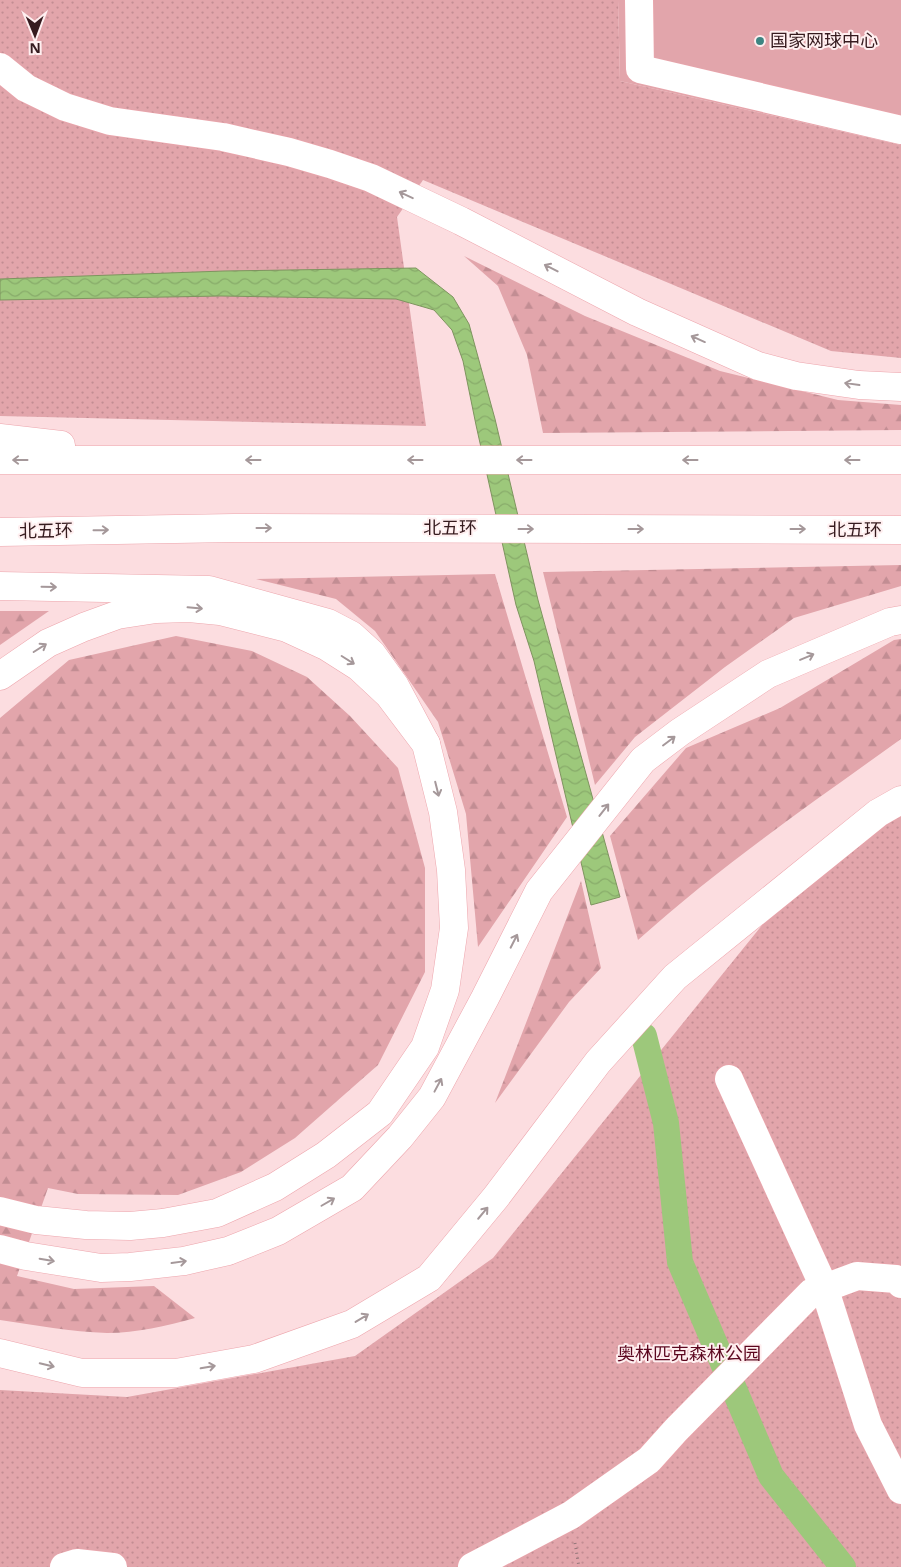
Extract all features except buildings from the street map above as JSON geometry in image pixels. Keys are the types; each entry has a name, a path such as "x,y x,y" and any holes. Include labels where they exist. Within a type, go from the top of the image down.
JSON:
{"main road":[{"path":"639,0 640,69 901,130"},
{"path":"0,67 26,88 65,108 110,122 223,138 297,155 371,178 461,221 637,312 758,366 796,376 859,385 901,387"},
{"path":"0,438 184,460"},
{"path":"0,460 901,460"},
{"name":"北五环","path":"0,532 234,528 901,530"},
{"path":"0,586 209,590 328,623 351,635 372,654 395,686 426,744 443,812 451,870 454,928 445,990 425,1047 380,1114 326,1155 275,1186 216,1212 163,1223 130,1226 86,1225 36,1220 0,1211"},
{"path":"0,676 48,643 117,615 156,609 189,608 220,611 287,628 326,646 360,667 389,695 426,744"},
{"path":"0,1249 26,1256 101,1268 184,1262 228,1251 278,1231 352,1188 400,1137 432,1097 539,892 643,760 680,732 768,674 890,622 901,620"},
{"path":"0,1353 82,1373 176,1373 254,1359 352,1324 429,1278 496,1197 598,1062 675,977 878,813 901,800"},
{"path":"728,1080 818,1290 868,1425 901,1490"},
{"path":"472,1567 571,1515 649,1460 676,1430 818,1290 857,1276 896,1278 901,1284"},
{"path":"64,1567 76,1563 113,1567"}],"green space":[{"path":"0,0 618,0 620,81 901,145 901,358 831,351 423,180 397,217 426,426 0,416"},
{"name":"国家网球中心","path":"618,0 901,0 901,145 620,81"},
{"path":"464,256 585,316 720,371 838,400 901,405 901,430 543,433 527,355 498,286"},
{"path":"901,565 901,586 794,618 725,667 635,737 595,785 543,572"},
{"path":"495,574 567,817 478,947 466,814 438,722 375,631 336,599 256,579"},
{"path":"0,611 49,611 0,645"},
{"path":"176,636 252,651 307,677 350,716 398,768 425,868 425,972 378,1065 295,1138 241,1172 178,1195 78,1194 48,1188 17,1276 74,1289 154,1286 195,1318 129,1332 107,1333 67,1330 0,1320 0,718 69,660"},
{"path":"901,639 901,739 800,811 701,886 638,940 610,836 686,748 780,708 894,640"},
{"name":"奥林匹克森林公园","path":"901,815 901,1567 0,1567 0,1390 127,1397 355,1356 493,1258 763,924 885,823"},
{"path":"581,881 601,968 569,1002 495,1103"}],"water":[{"path":"416,268 453,297 469,324 495,419 538,600 620,897 591,905 534,661 516,605 463,361 452,330 434,310 396,299 221,296 0,300 0,279 224,271"}],"waterway":[{"path":"644,1036 666,1123 680,1262 771,1476 843,1567"}],"place":[{"name":"国家网球中心","path":"760,41"}]}
